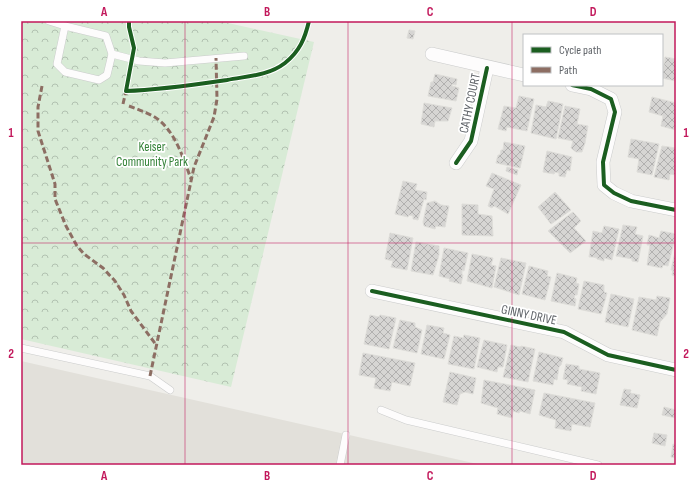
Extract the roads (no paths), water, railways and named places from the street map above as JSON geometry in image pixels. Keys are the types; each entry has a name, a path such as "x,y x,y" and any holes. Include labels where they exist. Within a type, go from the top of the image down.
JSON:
{"street":[{"path":"432,54 487,68 523,75"},
{"name":"CATHY COURT","path":"456,162 471,141 487,68"},
{"path":"577,86 592,89 611,99 615,112 604,162 604,185 614,193 631,201 676,210"},
{"name":"GINNY DRIVE","path":"372,290 564,332 608,355 676,370"}],"lane":[{"path":"49,21 106,36 112,54 106,75 99,80 65,72 57,64 65,26"},
{"path":"112,54 140,61 165,63 244,56"},
{"path":"21,348 150,376 170,390"},
{"path":"381,410 406,420 598,465"},
{"path":"340,465 346,435"}],"park label":[{"name":"Keiser Community Park","path":"152,154"}]}
